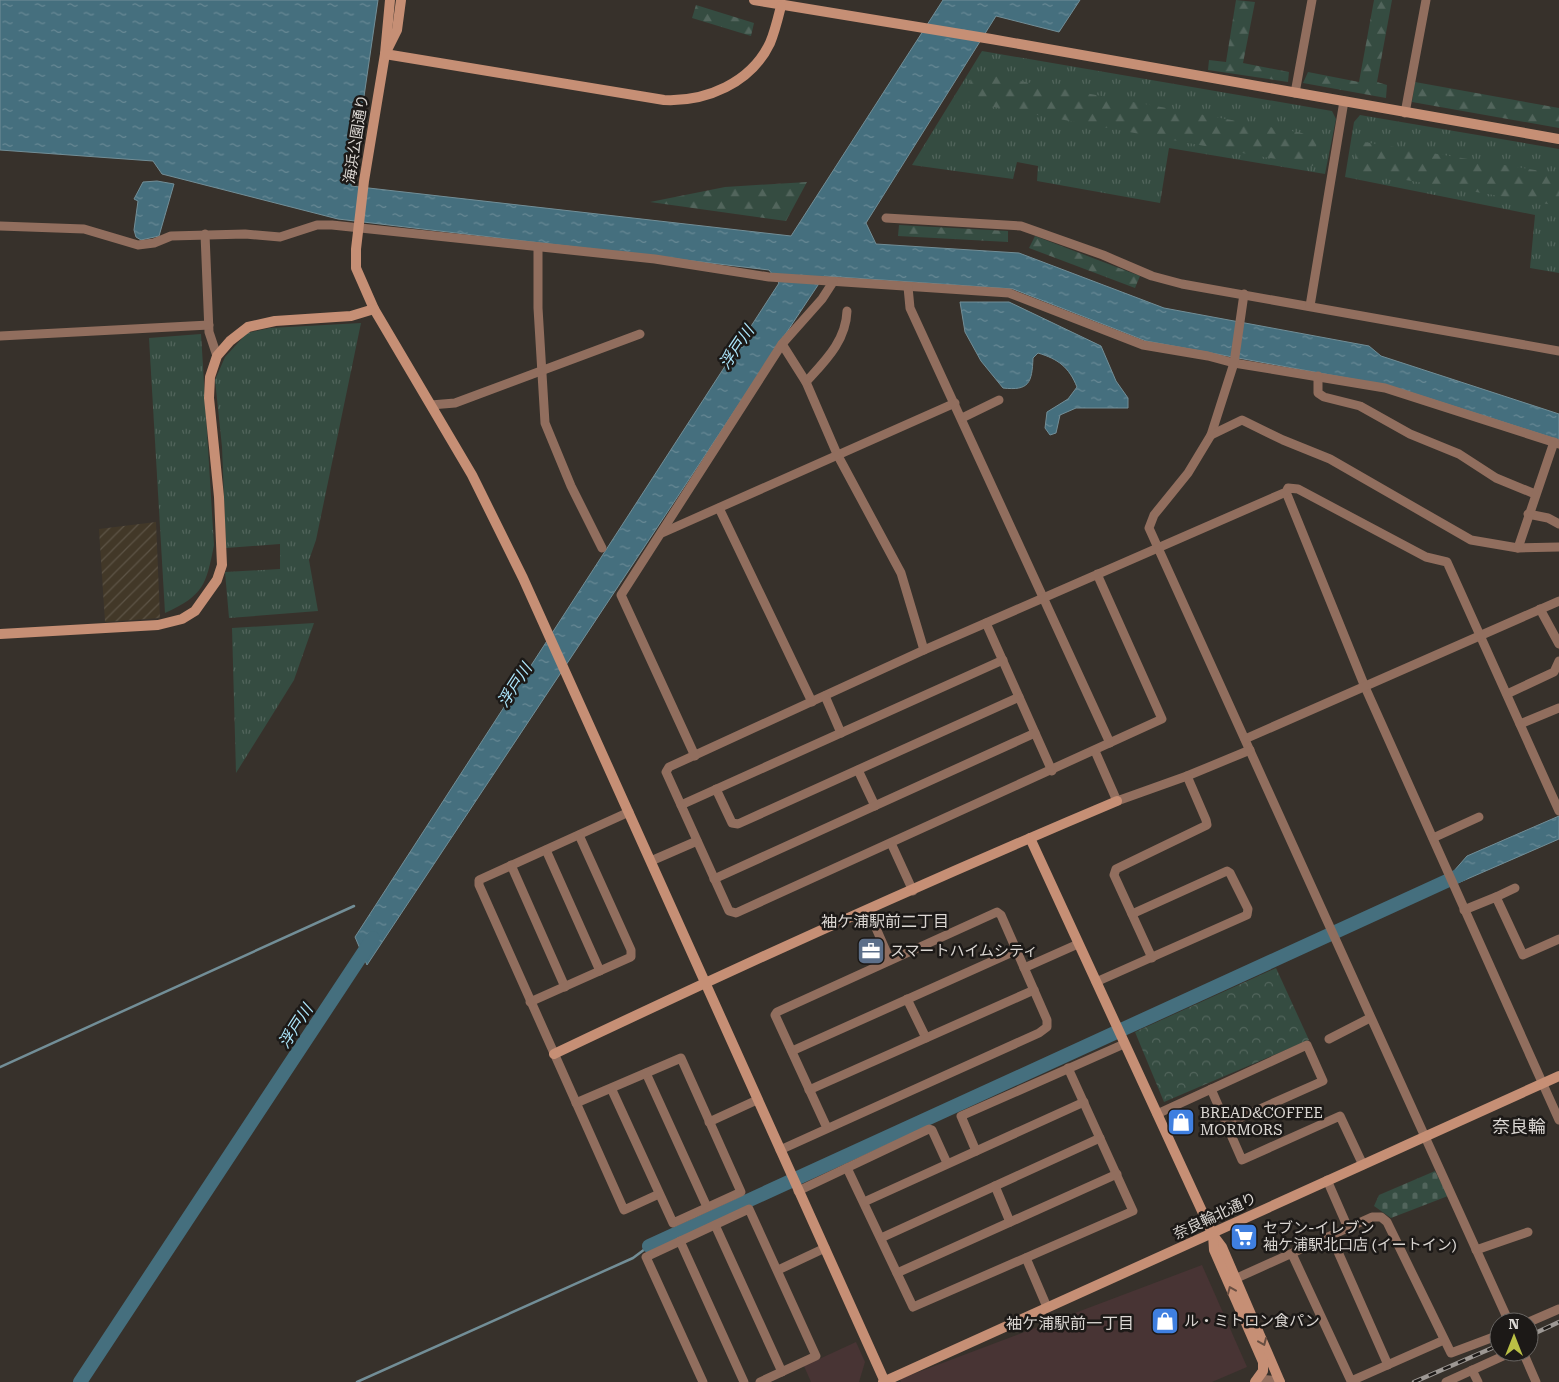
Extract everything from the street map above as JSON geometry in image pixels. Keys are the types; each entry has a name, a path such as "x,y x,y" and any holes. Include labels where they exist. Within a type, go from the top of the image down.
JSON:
{"street":[{"name":"海浜公園通り","path":"390,0 386,54 364,181 358,229 356,268 374,309 488,505 629,812 884,1382"},
{"name":"海浜公園通り","path":"386,54 397,30 401,0"},
{"path":"754,0 781,6 992,39 1559,139"},
{"path":"1295,93 1312,0"},
{"path":"1405,112 1426,0"},
{"path":"386,54 664,100 682,101 699,98 722,90 752,68 770,43 781,6"},
{"path":"1310,306 1344,102"},
{"path":"886,218 1021,226 1103,255 1152,276 1182,284 1559,351"},
{"path":"0,226 84,230 138,245 154,243 171,236 204,234 245,234 280,237 317,225 655,259 774,277 1015,294 1143,345 1208,356 1234,364 1385,388 1556,443 1535,494 1518,548"},
{"path":"204,234 209,326 217,356"},
{"path":"538,247 538,308 545,423 571,486 602,548"},
{"path":"695,756 621,595 782,344 822,299 833,282"},
{"path":"908,287 910,308 1110,743"},
{"path":"1244,294 1234,364 1211,435 1188,473 1154,515 1150,528 1504,1312"},
{"path":"0,634 158,625 182,619 195,611 218,580 222,564 219,496 209,398 210,377 217,356 230,341 248,327 275,321 351,316 374,309"},
{"path":"806,382 828,358 843,334 847,311"},
{"path":"0,336 209,326"},
{"path":"431,405 455,403 640,334"},
{"path":"782,344 806,382 837,454 901,573 924,650"},
{"path":"1318,376 1318,393 1324,397 1360,406 1410,434 1459,454 1496,478 1535,494"},
{"path":"962,418 999,400"},
{"path":"662,533 954,403"},
{"path":"1211,435 1242,420 1283,440 1330,459 1471,540 1518,548 1559,547"},
{"path":"1096,574 1162,719 736,913 729,911 666,772 669,767 924,650 1158,546 1286,492 1288,488 1298,489 1426,557 1447,562 1559,811"},
{"path":"1286,492 1365,687 1559,1120"},
{"path":"719,508 812,702"},
{"path":"1528,514 1548,518 1559,524"},
{"path":"1245,739 1559,601"},
{"path":"1540,609 1559,644"},
{"path":"986,623 1052,770"},
{"path":"681,805 1003,660"},
{"path":"1507,694 1554,672 1559,661"},
{"path":"825,696 841,733"},
{"path":"716,789 732,823 738,824 1019,697"},
{"path":"1520,724 1559,708"},
{"path":"714,879 1036,733"},
{"path":"554,1054 705,982 1030,838 1117,801 1187,776 1250,750"},
{"path":"1094,751 1117,801"},
{"path":"858,770 875,806"},
{"path":"1152,958 1114,874 1116,870 1207,825 1187,776"},
{"path":"629,812 478,880 530,1002 624,1210 659,1194"},
{"path":"1433,838 1480,817"},
{"path":"530,1002 631,957 632,950 579,835"},
{"path":"1030,838 1156,1114 1213,1235 1222,1247 1237,1278 1280,1382 1257,1380 1263,1371 1263,1362 1214,1250 1213,1235"},
{"path":"651,861 697,841"},
{"path":"891,843 913,891"},
{"path":"546,850 600,971"},
{"path":"511,865 565,987"},
{"path":"1096,982 1247,915 1248,908 1230,873 1227,871 1132,914"},
{"path":"1464,910 1515,888"},
{"path":"1496,897 1523,955 1559,939"},
{"path":"868,910 890,960"},
{"path":"780,1150 1039,1033 1047,1027 1047,1020 1001,915 996,912 777,1012 775,1015 827,1128"},
{"path":"1024,968 1078,944"},
{"path":"792,1051 1017,950"},
{"path":"809,1090 1034,990"},
{"path":"907,999 926,1038"},
{"path":"1329,1039 1370,1018"},
{"path":"976,1151 961,1116 1124,1044"},
{"path":"1156,1114 1307,1045 1324,1081 1226,1124"},
{"path":"576,1103 680,1058 741,1192 672,1223 611,1088"},
{"path":"848,1168 913,1308 1133,1211 1068,1068"},
{"path":"646,1073 707,1207"},
{"name":"奈良輪北通り","path":"884,1382 1047,1307 1213,1235 1327,1180 1559,1076"},
{"path":"1211,1089 1242,1160 1340,1116 1363,1164"},
{"path":"709,1122 757,1100"},
{"path":"864,1202 1084,1102"},
{"path":"797,1189 848,1168 929,1129 932,1130 947,1163"},
{"path":"881,1238 1100,1138"},
{"path":"897,1273 1116,1174"},
{"path":"1327,1180 1348,1228"},
{"path":"995,1186 1010,1222"},
{"path":"703,1382 646,1257 749,1209 816,1356 760,1382"},
{"path":"1237,1278 1372,1217 1380,1217 1387,1222 1451,1353 1489,1339"},
{"path":"715,1225 782,1372"},
{"path":"1476,1250 1528,1232"},
{"path":"1331,1236 1388,1365"},
{"path":"680,1241 744,1382"},
{"path":"778,1270 825,1248"},
{"path":"1292,1254 1351,1381 1444,1340"},
{"path":"1026,1258 1047,1307"},
{"path":"1539,1318 1559,1309"},
{"path":"1446,1382 1490,1362"},
{"path":"1527,1362 1536,1382"},
{"path":"1472,1370 1478,1382"}],"shaded area":[{"path":"156,522 160,618 105,622 99,529"},
{"path":"1202,1265 1247,1367 1212,1382 901,1382 900,1379"},
{"path":"856,1342 865,1362 859,1382 811,1382 804,1366"}],"green space":[{"path":"1236,0 1255,2 1243,63 1289,72 1288,82 1208,70 1209,60 1226,62"},
{"path":"1374,0 1392,0 1377,82 1387,85 1386,98 1303,83 1308,72 1359,82"},
{"path":"696,5 754,23 751,36 692,18"},
{"path":"982,51 1332,111 1336,119 1325,174 1169,148 1160,203 1037,181 1038,166 1017,162 1013,179 912,165"},
{"path":"972,72 1318,136 1313,166 967,102"},
{"path":"1415,82 1559,108 1559,128 1412,102"},
{"path":"1360,115 1559,149 1559,273 1530,268 1535,215 1345,177 1354,122"},
{"path":"1358,141 1559,174 1559,206 1353,171"},
{"path":"807,182 786,221 650,202 725,187"},
{"path":"899,225 1008,231 1008,242 898,236"},
{"path":"1035,236 1140,276 1135,288 1029,248"},
{"path":"361,323 316,540 309,560 318,611 229,618 225,572 280,569 280,544 226,548 222,447 215,380 225,357 247,333 270,328"},
{"path":"201,334 214,545 205,579 196,594 178,607 165,613 149,338"},
{"path":"314,623 294,680 236,773 232,628"},
{"path":"1276,968 1309,1040 1164,1102 1135,1032"},
{"path":"1435,1171 1448,1196 1391,1218 1374,1206 1379,1195"}],"water":[{"path":"0,0 378,0 351,186 791,236 943,0 1080,0 1059,32 996,16 866,223 876,244 1019,253 1164,308 1369,346 1381,356 1559,414 1559,440 1390,386 1146,341 1013,289 824,276 367,965 355,937 779,283 769,270 338,219 162,174 153,161 0,150"},
{"path":"157,181 174,184 159,236 141,240 136,237 134,230 138,201 134,199 143,182"},
{"path":"960,302 1009,302 1101,346 1116,381 1128,398 1128,408 1076,408 1060,415 1056,433 1050,435 1045,428 1047,412 1068,399 1077,387 1070,374 1057,361 1038,353 1033,358 1032,374 1027,384 1019,388 1003,388 981,361 965,332"},
{"path":"1559,816 1559,839 1458,883 1453,872 1467,856"}],"waterway":[{"path":"649,1246 1462,874"},
{"path":"0,1067 354,906"},
{"name":"浮戸川","path":"80,1382 373,938"},
{"path":"357,1382 633,1258 649,1246"}],"railway":[{"path":"1539,1331 1559,1322"},
{"path":"1414,1382 1489,1349"}],"place":[{"name":"スマートハイムシティ","path":"871,951"},
{"name":"BREAD&COFFEE MORMORS","path":"1181,1122"},
{"name":"セブン-イレブン 袖ケ浦駅北口店 (イートイン)","path":"1244,1237"},
{"name":"ル・ミトロン食パン","path":"1165,1321"}],"district":[{"name":"袖ケ浦駅前二丁目","path":"885,921"},
{"name":"奈良輪","path":"1519,1127"},
{"name":"袖ケ浦駅前一丁目","path":"1070,1323"}]}
